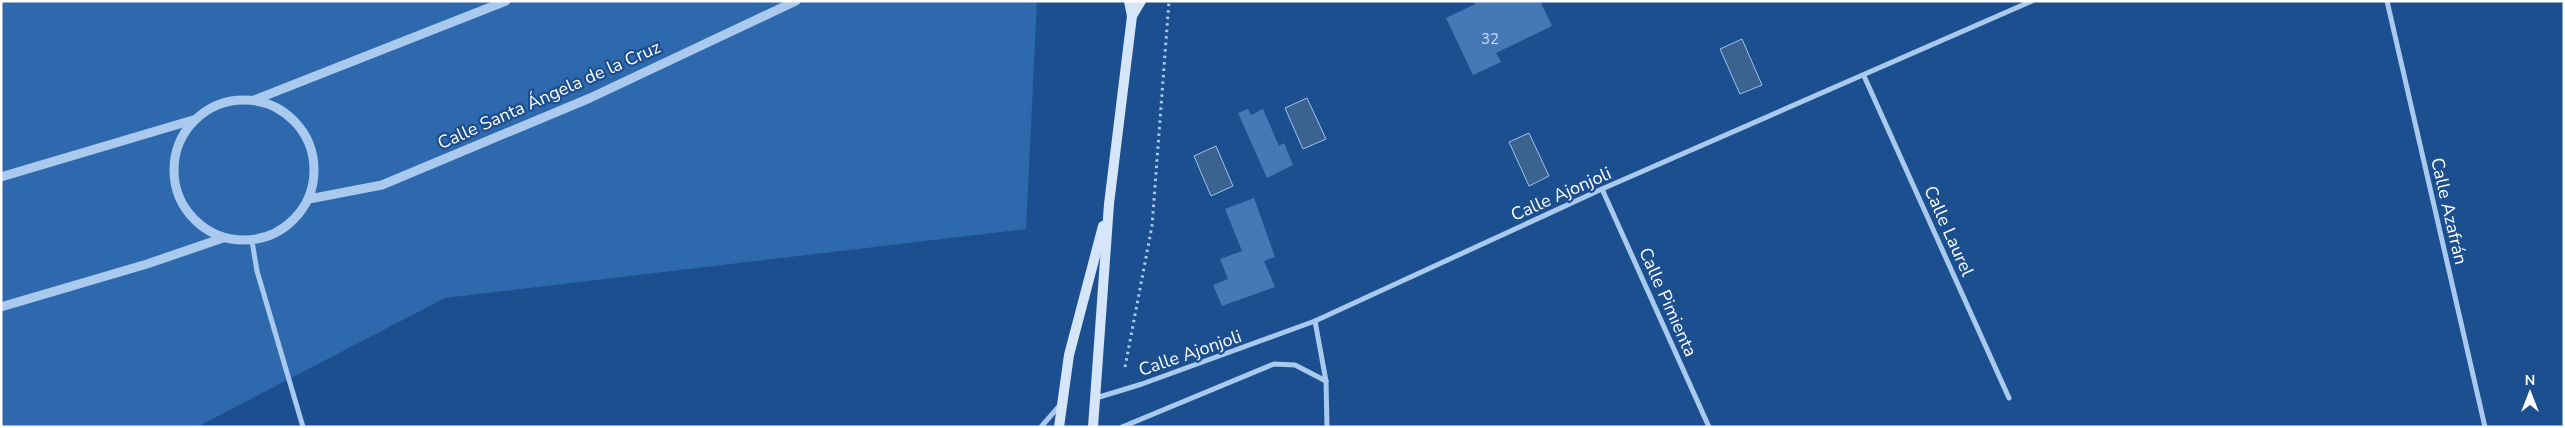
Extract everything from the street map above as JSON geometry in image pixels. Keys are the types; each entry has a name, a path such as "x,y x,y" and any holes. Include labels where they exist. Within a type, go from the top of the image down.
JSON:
{"main road":[{"path":"1093,427 1109,204 1132,16 1129,1"},
{"path":"1132,16 1141,1"},
{"path":"1059,427 1068,356 1109,204"}],"street":[{"path":"254,100 506,1"},
{"name":"Calle Santa Ángela de la Cruz","path":"310,199 382,185 590,98 796,1"},
{"name":"Calle Ajonjoli","path":"1096,398 1121,391 1316,321 1602,189 2032,1"},
{"name":"Calle Azafrán","path":"2387,1 2485,427"},
{"name":"Calle Laurel","path":"1864,76 2009,398"},
{"path":"1,177 193,120 211,108 232,100 254,100 279,109 299,125 312,148 316,174 310,199 295,220 276,234 252,241 223,238 201,227 185,210 175,188 173,164 180,140 193,120"},
{"name":"Calle Pimienta","path":"1602,189 1708,427"},
{"path":"1,307 35,299 223,238"},
{"path":"252,241 257,271 303,427"},
{"path":"1316,321 1326,381 1328,427"},
{"path":"1122,427 1274,364 1295,365 1326,381"},
{"path":"1040,427 1061,403"}],"path":[{"path":"1121,391 1152,226 1169,1"}],"shaded area":[{"path":"1,1 1037,1 1026,229 445,298 197,427 1,427"},
{"path":"1742,39 1762,85 1740,94 1720,49"},
{"path":"1307,98 1326,139 1303,149 1285,108"},
{"path":"1529,133 1549,176 1529,186 1509,142"},
{"path":"1216,146 1233,186 1211,196 1194,156"}],"building":[{"path":"1473,1 1540,1 1552,26 1496,53 1501,62 1473,75 1446,18 1475,4"},
{"path":"1248,109 1251,115 1263,109 1279,146 1284,143 1293,165 1267,178 1238,113"},
{"path":"1254,198 1275,257 1264,261 1275,287 1222,306 1213,285 1228,279 1220,259 1242,251 1225,209"}]}
